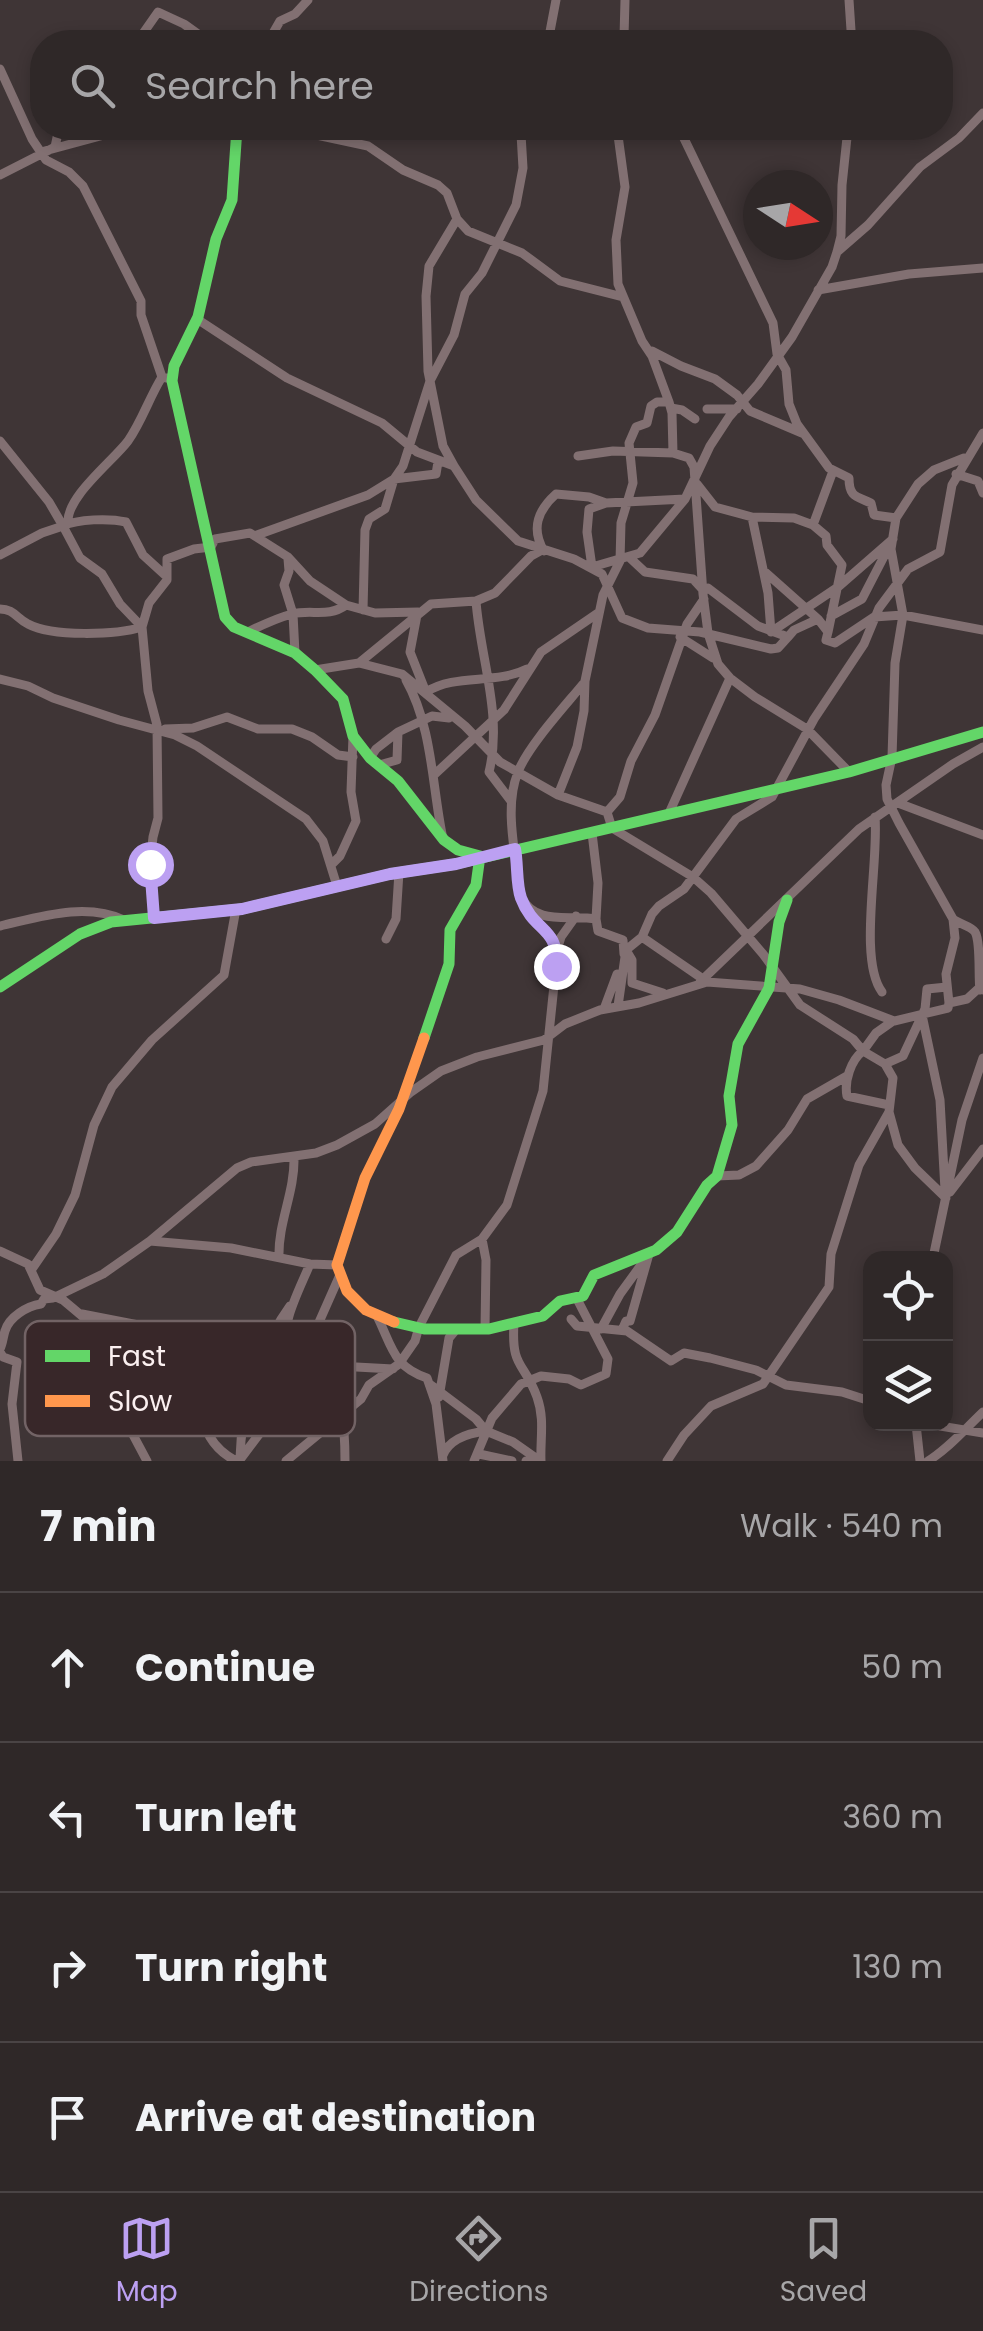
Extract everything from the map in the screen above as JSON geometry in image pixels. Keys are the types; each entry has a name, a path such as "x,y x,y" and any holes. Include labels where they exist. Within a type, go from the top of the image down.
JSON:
{"street":[{"path":"275,30 280,21 295,14 308,0"},
{"path":"550,30 556,0"},
{"path":"625,0 626,30"},
{"path":"849,0 852,30"},
{"path":"145,30 158,12 192,30"},
{"path":"0,69 30,130"},
{"path":"837,252 868,226 920,167 959,138 983,113"},
{"path":"35,140 46,160 69,172 84,186 141,301 141,314 167,379 226,617 234,627 295,653 332,688 348,710 353,736 351,792 356,821 340,856 332,864"},
{"path":"55,147 56,140"},
{"path":"0,175 41,152 83,140"},
{"path":"65,525 71,507 133,434 147,400 167,379 198,319 216,240 232,200 236,140"},
{"path":"340,140 368,146 403,170 438,185 447,193 457,218 468,231 522,252 560,281 622,296"},
{"path":"363,610 365,530 369,519 385,508 430,382 454,335 466,294 506,228 519,190 522,140"},
{"path":"619,140 626,187 616,240 618,284 670,405 673,453"},
{"path":"685,140 773,323 778,354 786,370 789,404 804,435 833,471 849,478 851,494 871,503 874,516 896,518"},
{"path":"592,567 640,554 684,500 710,446 792,337 837,252 847,140"},
{"path":"457,218 430,266 426,296 430,382 443,446 476,500 518,542 602,574 622,618 684,636 707,652 730,678 808,731 848,772"},
{"path":"818,290 908,274 983,268"},
{"path":"198,319 287,378 382,424 408,448 454,466"},
{"path":"642,342 655,354 715,379 743,407 804,435"},
{"path":"558,795 577,746 598,613 625,559 622,523 632,483 633,431 647,423 657,402 695,419"},
{"path":"706,409 743,407"},
{"path":"604,1009 626,950 642,937 652,914 684,889 736,819 763,805 779,788 808,731 864,644 874,617 896,583 908,569 940,552 956,474 983,433"},
{"path":"0,441 65,525 80,558 102,574 130,618 142,627"},
{"path":"578,456 630,452 673,453 689,458 695,482 708,633 718,664"},
{"path":"949,1004 982,990 976,955 980,933 953,919 886,785 892,757 895,663 903,615 893,540 896,518 918,484 934,470 965,458"},
{"path":"211,547 215,538 240,532 257,534 368,495 394,479 436,474 438,462"},
{"path":"813,526 833,471"},
{"path":"956,474 978,481 983,493"},
{"path":"695,482 715,508 752,517 794,518 826,536 827,546 842,565 826,640 835,643 874,617 903,615 983,630"},
{"path":"543,551 536,533 540,510 556,494 606,503 684,500"},
{"path":"592,567 587,517 589,509 606,503"},
{"path":"752,517 764,571 771,632"},
{"path":"0,555 65,525 126,522 142,555 168,578"},
{"path":"257,534 346,605 375,613 418,612"},
{"path":"771,632 838,587 893,540"},
{"path":"831,616 862,598 893,540"},
{"path":"154,918 149,873 158,818 157,729 148,692 142,627 149,603 168,578 166,559 194,548 211,547"},
{"path":"359,663 418,612 438,602 476,601 500,590 530,556 543,551"},
{"path":"288,557 284,585 293,614 295,653"},
{"path":"625,559 645,572 693,578 704,595"},
{"path":"764,571 828,632"},
{"path":"607,812 620,798 631,760 654,716 684,636 708,588 758,626 788,636"},
{"path":"476,601 492,720 490,772 512,803"},
{"path":"248,632 293,614 322,614 346,605"},
{"path":"0,609 12,610 30,625 44,629 96,633 142,627"},
{"path":"418,612 410,652 426,692"},
{"path":"435,774 513,699 541,652 598,613"},
{"path":"684,636 708,633 771,650 818,619"},
{"path":"315,670 359,663 402,674 517,773 558,795 607,812"},
{"path":"332,688 333,676 343,665"},
{"path":"426,692 438,684 488,679 528,669"},
{"path":"402,674 416,700 435,774 444,840"},
{"path":"670,811 730,678"},
{"path":"0,679 157,729 197,746 296,811 323,841 337,886"},
{"path":"558,946 531,918 520,896 512,803 517,773 585,682"},
{"path":"375,762 376,748 398,732 432,716 452,718"},
{"path":"157,729 193,728 226,717 258,729 292,729 312,736 338,755 353,758"},
{"path":"375,762 397,760 398,732"},
{"path":"0,987 80,934 124,920 236,910 399,872 456,864 848,772 983,732"},
{"path":"353,736 398,781 444,840 458,850 480,856"},
{"path":"701,982 859,828 892,802 983,748"},
{"path":"892,802 983,835"},
{"path":"607,812 612,828 693,877 747,936 800,1005 886,1064 893,1078 889,1108 859,1164 832,1254 829,1287 768,1377 755,1390 710,1406 667,1461"},
{"path":"875,817 876,866 869,950 882,992"},
{"path":"592,833 598,932 624,940 626,950 618,1006"},
{"path":"321,1321 365,1178 402,1102 449,964 450,930 476,885 480,856"},
{"path":"386,939 396,919 399,872"},
{"path":"596,1330 649,1254 677,1232 706,1186 717,1176 732,1125 730,1096 738,1044 769,988 786,900"},
{"path":"526,905 548,917 596,918"},
{"path":"32,1269 75,1196 94,1125 112,1086 152,1040 224,975 236,910"},
{"path":"0,926 70,912 105,914 124,920"},
{"path":"355,1404 370,1385 396,1366 414,1342 456,1255 482,1239 501,1217 544,1091 558,946 560,936 576,916"},
{"path":"889,1108 847,1096 848,1076 856,1056 864,1052 876,1033 894,1021 948,1008 946,974 955,938 953,919"},
{"path":"642,937 701,982"},
{"path":"626,950 632,960 632,983 665,994"},
{"path":"18,1461 12,1404 18,1368 17,1362 3,1357 1,1345 15,1316 31,1305 41,1304 44,1298 53,1298 103,1274 150,1241 227,1174 251,1162 316,1153 358,1136 441,1071 478,1057 523,1048 551,1036 565,1024 604,1009 701,982 825,996 894,1021"},
{"path":"886,1064 903,1056 922,1014 926,989 947,988"},
{"path":"922,1014 940,1100 946,1198"},
{"path":"935,1251 967,1101 983,1058"},
{"path":"717,1176 739,1176 756,1166 788,1130 807,1099 848,1076"},
{"path":"889,1108 898,1145 946,1198"},
{"path":"946,1198 983,1148"},
{"path":"278,1257 278,1234 294,1177 294,1156"},
{"path":"482,1239 486,1260 485,1330"},
{"path":"150,1241 232,1248 338,1271 361,1306 377,1316 418,1328 454,1332 485,1330 547,1315 558,1302 583,1296 594,1275 649,1254"},
{"path":"0,1251 32,1269 38,1288 53,1298 82,1314 118,1321"},
{"path":"622,1330 630,1321 649,1254"},
{"path":"281,1321 310,1264"},
{"path":"512,1461 477,1458 492,1418 513,1392 541,1376 581,1385 606,1374 608,1358 577,1299"},
{"path":"287,1321 290,1306"},
{"path":"82,1314 86,1321"},
{"path":"377,1316 396,1366"},
{"path":"571,1318 577,1326 622,1330 671,1361 684,1353 756,1370 786,1385 863,1399"},
{"path":"514,1322 514,1358 537,1397 543,1430 540,1461"},
{"path":"442,1459 438,1399 449,1338 454,1332"},
{"path":"355,1366 396,1366 427,1378 438,1399 476,1419 486,1431"},
{"path":"928,1461 944,1451 983,1412"},
{"path":"953,1429 983,1433"},
{"path":"442,1459 447,1446 470,1433 486,1431 514,1442 540,1461"},
{"path":"917,1431 920,1461"},
{"path":"133,1436 147,1461"},
{"path":"209,1436 226,1456 238,1460 257,1436"},
{"path":"286,1461 295,1458 319,1436"},
{"path":"342,1436 345,1461"}],"traffic: fast":[{"path":"236,140 232,200 216,239 198,317 174,366 172,381 225,617 234,627 295,653 315,670 343,699 353,736 370,758 398,781 444,840 458,850 480,856 476,885 450,930 449,964 424,1038"},
{"path":"0,987 80,934 111,922 242,909 390,874 456,864 849,772 983,732"},
{"path":"394,1322 424,1329 489,1329 543,1316 560,1301 583,1296 594,1275 656,1250 677,1232 717,1176 732,1125 729,1096 738,1044 769,988 779,922 787,900"}],"traffic: slow":[{"path":"394,1322 366,1310 347,1291 337,1265 365,1178 399,1109 424,1038"}],"route":[{"path":"150,864 154,918 242,909 515,849 520,896 531,918 558,946 556,966"}]}
